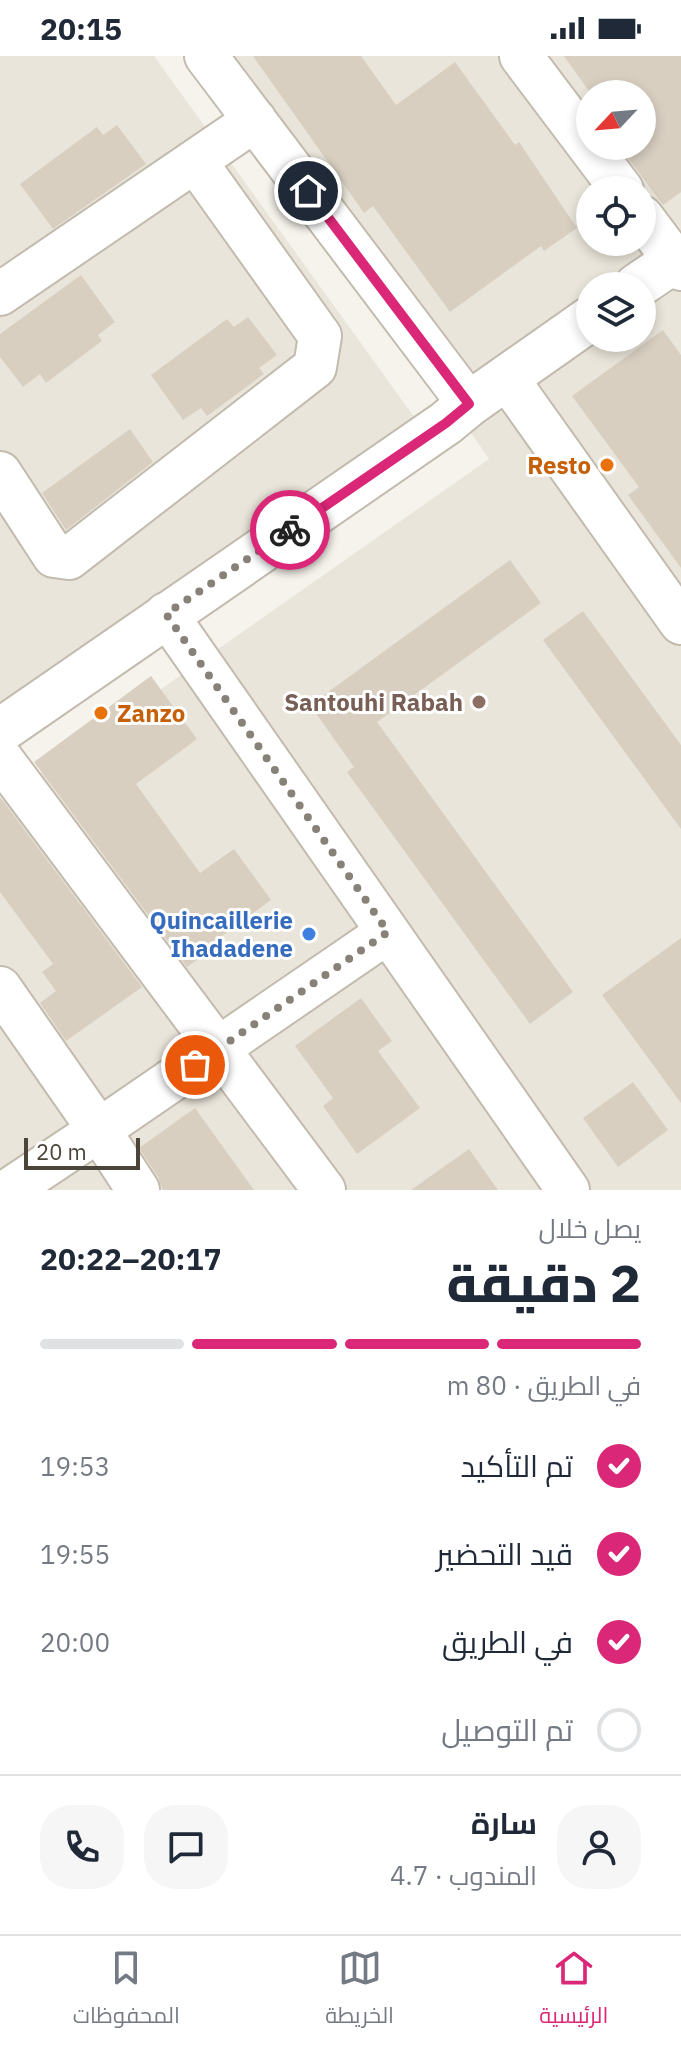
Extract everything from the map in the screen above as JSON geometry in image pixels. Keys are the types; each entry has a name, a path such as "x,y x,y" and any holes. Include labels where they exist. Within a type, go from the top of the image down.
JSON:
{"street":[{"path":"206,56 469,404"},
{"path":"521,56 611,176"},
{"path":"0,294 255,120"},
{"path":"0,473 54,556 69,558 315,367 320,336 195,161"},
{"path":"656,234 679,262 656,275"},
{"path":"0,731 446,423 576,329"},
{"path":"506,377 681,623"},
{"path":"166,614 568,1190"},
{"path":"0,757 324,1190"},
{"path":"9,1190 388,932"},
{"path":"0,988 138,1190"}],"shaded area":[{"path":"0,56 154,56 422,428 0,715"},
{"path":"209,56 681,56 681,1190 0,1190 0,802 489,459"}],"building":[{"path":"253,56 361,56 396,105 455,62 515,145 519,142 576,229 544,251 541,246 450,312 373,206 364,213"},
{"path":"564,56 681,56 681,192 663,205 656,196 656,176 641,176 629,160 656,160 656,80 581,80"},
{"path":"117,125 146,164 53,229 20,184 97,127 103,135"},
{"path":"81,275 115,322 98,335 102,341 46,383 40,374 23,387 0,357 0,334"},
{"path":"248,317 277,355 259,368 264,374 207,416 201,408 183,420 151,375 227,319 234,327"},
{"path":"663,330 681,355 681,568 628,495 639,487 572,396 633,352 656,352 656,335"},
{"path":"130,429 153,462 66,530 42,493"},
{"path":"510,560 541,603 377,722 573,992 530,1024 347,772 354,767 310,705"},
{"path":"583,611 681,745 681,829 543,640"},
{"path":"151,676 197,739 136,784 200,873 234,849 271,900 207,947 210,951 187,967 34,762"},
{"path":"0,797 142,987 66,1041 40,1003 56,991 42,972 53,964 0,892"},
{"path":"681,938 681,1103 602,995"},
{"path":"361,998 392,1041 378,1051 420,1108 357,1154 323,1106 333,1098 295,1046"},
{"path":"633,1082 668,1130 618,1167 583,1118"},
{"path":"195,1108 254,1190 163,1190 139,1148"},
{"path":"469,1149 498,1190 411,1190"}],"way so far":[{"path":"195,1065 388,932 166,614 290,530"}],"place":[{"name":"Resto","path":"607,465"},
{"name":"Santouhi Rabah","path":"479,702"},
{"name":"Zanzo","path":"101,713"},
{"name":"Quincaillerie Ihadadene","path":"309,934"}],"route":[{"path":"290,530 469,404 308,191"}]}
